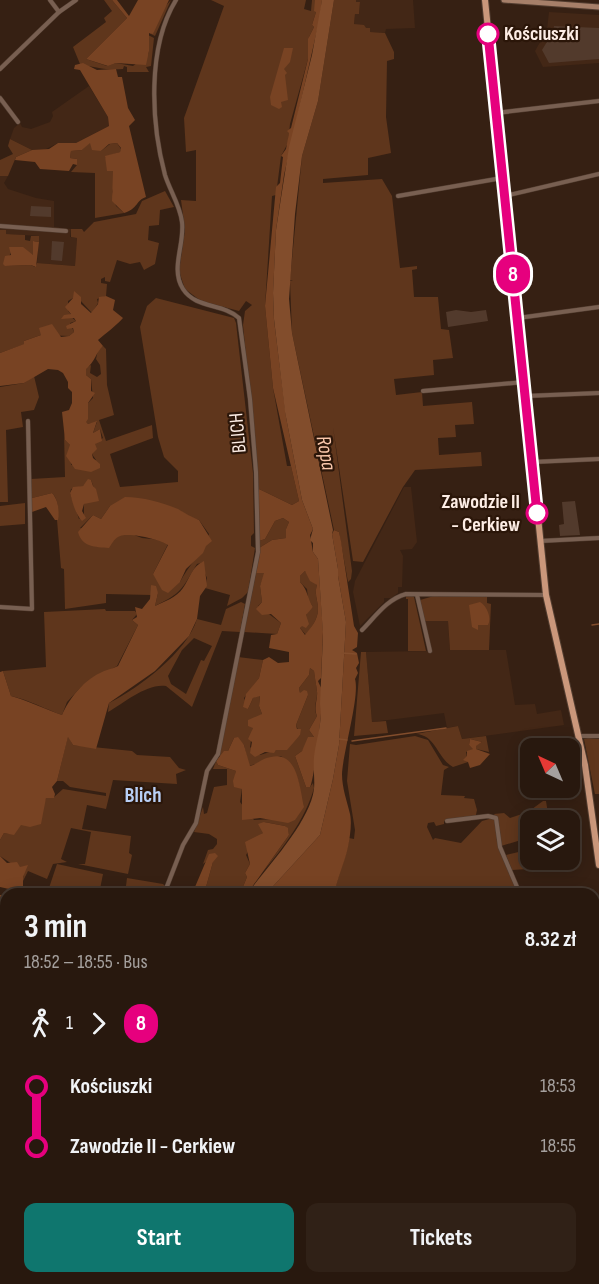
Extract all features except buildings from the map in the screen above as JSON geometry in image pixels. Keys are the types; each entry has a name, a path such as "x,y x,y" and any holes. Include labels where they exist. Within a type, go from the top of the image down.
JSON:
{"main road":[{"path":"485,0 546,595 590,791 599,865"},
{"path":"504,0 599,8"}],"street":[{"path":"50,0 59,12"},
{"path":"0,69 59,12 76,0"},
{"name":"BLICH","path":"166,888 183,845 196,823 207,771 218,754 258,552 256,472 239,318 234,313 195,301 185,292 179,282 177,271 182,220 164,168 155,102 157,46 167,17 176,0"},
{"path":"0,98 18,122"},
{"path":"495,113 599,101"},
{"path":"504,196 599,174"},
{"path":"398,196 502,178"},
{"path":"0,226 66,231"},
{"path":"518,318 599,307"},
{"path":"423,391 524,382"},
{"path":"525,396 599,393"},
{"path":"0,607 32,609 28,421"},
{"path":"532,462 599,459"},
{"path":"540,541 599,538"},
{"path":"362,630 394,599 406,594 546,595"},
{"path":"417,595 430,651"},
{"path":"579,736 599,736"},
{"path":"447,821 488,816 496,818 500,847 517,888"}],"shaded area":[{"path":"104,0 112,0 127,18 86,59 107,66 116,63 133,66 148,55 148,35 154,38 151,66 146,67 149,72 127,72 127,67 124,66 123,69 111,69 80,64 73,47 106,22 104,18 112,11"},
{"path":"112,0 117,0 129,16 138,0 169,0 153,34 149,33 146,65 116,63 108,66 86,59 127,18"},
{"path":"171,0 155,36 149,33 153,33 162,10"},
{"path":"211,0 306,0 304,9 311,11 312,0 316,0 316,12 312,25 314,27 309,37 308,59 290,124 288,143 281,156 276,195 272,196 265,306 273,388 287,466 291,466 299,501 292,505 259,489 243,325 245,311 252,305 246,301 239,311 201,301 185,289 179,271 185,230 181,200 196,201 196,150 186,152 184,118 224,6"},
{"path":"315,0 322,0 284,175 276,230 273,294 286,417 302,500 313,529 310,535 313,552 318,559 323,632 321,678 318,681 322,690 320,723 312,782 310,787 306,787 295,756 302,751 308,737 314,737 309,730 317,716 314,671 310,668 309,675 299,688 300,693 304,690 308,695 296,725 297,729 301,729 300,735 287,750 276,750 274,753 265,752 255,757 250,753 252,742 248,739 253,728 248,726 248,720 262,714 259,706 260,696 253,698 248,709 243,707 246,694 259,678 263,660 269,657 278,663 289,662 289,652 269,648 271,635 277,634 281,623 271,614 262,615 256,609 262,602 260,586 264,573 256,573 259,548 272,540 286,538 289,522 283,518 275,521 265,539 259,541 259,489 292,505 299,501 273,388 265,306 276,187 280,183 283,157 281,156 286,149 289,133 287,131 291,128 308,59 308,39 314,27 312,25 316,12 314,11","holes":["305,571 310,581 317,585 318,613 305,635 300,628 302,626 306,628 309,624 306,615 313,607 300,582 300,576"]},
{"path":"322,0 334,0 318,101 302,156 289,299 292,333 333,530 346,622 339,745 320,835 271,888 252,888 296,830 311,802 314,789 314,757 321,718 323,635 318,559 313,552 313,543 310,540 313,529 302,500 285,412 273,293 276,230 289,147 312,55"},
{"path":"334,0 360,2 359,14 355,14 354,24 370,28 370,32 385,33 394,52 394,59 387,61 386,117 391,153 368,158 368,175 323,179 323,183 382,179 392,196 400,268 417,266 417,269 412,270 414,297 438,297 441,329 449,330 453,358 433,360 434,375 394,379 396,395 422,392 423,406 472,402 474,424 455,425 456,437 438,438 439,455 481,452 482,466 415,470 403,487 363,562 353,561 333,427 352,571 348,582 339,532 334,530 292,333 290,281 293,281 290,280 302,156 318,101"},
{"path":"356,0 413,0 415,28 386,29 385,33 369,32 354,24 355,14 359,14 360,3 356,3"},
{"path":"549,12 599,15 599,63 543,67 535,51 547,30"},
{"path":"284,48 293,48 290,62 284,69 287,73 285,75 288,100 281,102 282,107 279,109 271,105 270,97"},
{"path":"83,63 97,70 116,69 118,77 122,77 128,108 135,120 129,126 146,197 124,213 112,201 113,171 107,171 105,156 120,152 121,148 117,143 109,144 101,151 92,150 90,143 82,150 71,151 70,158 77,159 77,165 73,164 69,171 40,169 35,162 15,160 16,157 32,150 49,149 58,143 76,143 109,126 108,117 80,70 74,69 75,65"},
{"path":"89,86 108,117 109,126 76,143 58,143 42,151 32,150 10,139 14,128 20,123 22,127 31,129 50,122 52,112"},
{"path":"10,139 32,150 16,157 8,176 0,176 0,160 13,154 8,146"},
{"path":"90,142 101,151 110,144 117,143 121,149 120,152 105,157 113,170 112,192 116,206 124,213 95,218 95,173 71,172 77,165 77,159 70,158 71,151 82,150"},
{"path":"0,176 8,176 4,183 8,189 54,201 54,227 71,229 70,237 77,238 75,266 37,263 39,236 6,234 5,230 0,230"},
{"path":"165,191 174,207 160,210 159,225 149,226 148,240 159,243 155,264 144,270 140,262 130,264 117,260 110,282 105,281 105,277 101,279 101,283 107,284 106,296 97,299 98,303 92,313 80,300 73,298 68,301 68,311 71,314 69,315 76,321 70,323 74,332 69,336 41,335 24,341 25,344 0,353 0,230 6,230 6,234 25,235 25,240 30,241 31,236 39,236 39,242 34,241 33,255 11,252 5,266 31,265 35,267 37,263 75,266 77,238 71,237 71,229 82,229 84,232 94,222 136,214 142,201"},
{"path":"33,241 39,242 36,267 31,265 5,266 3,264 5,256 11,255 9,247 23,247 33,255"},
{"path":"74,291 81,297 81,304 91,313 98,304 99,297 106,296 115,300 113,310 123,318 98,340 103,346 86,369 86,375 91,379 91,391 95,393 88,403 86,422 88,424 97,421 93,433 100,429 102,441 95,444 97,449 92,454 100,464 100,468 91,472 75,469 66,456 70,445 65,440 62,412 69,410 72,403 72,392 68,388 68,382 63,373 48,369 24,383 0,386 0,353 41,335 39,328 52,324 61,337 69,336 74,332 73,328 67,329 66,326 76,321 74,318 61,319 64,315 71,314 65,307 73,298"},
{"path":"156,298 234,318 236,323 253,473 254,533 251,536 251,546 255,548 248,592 227,606 230,595 205,588 207,578 204,562 197,564 176,593 155,606 158,593 151,585 151,595 106,594 106,603 65,609 64,569 61,568 57,502 52,493 32,498 31,479 65,477 64,432 65,440 70,445 71,465 96,460 92,454 94,444 103,438 100,429 93,433 97,422 88,424 85,422 88,403 93,398 91,379 86,375 86,368 91,365 90,373 97,377 101,374 100,365 96,359 98,350 103,346 106,349 107,385 114,415 99,420 106,441 152,425 153,438 110,454 120,487 178,482 178,471 164,457 158,437 140,327 147,306","holes":["91,480 97,496 84,504 84,515 79,519 70,493 71,489 83,486","110,506 179,510 199,520 209,534 180,582 153,574 168,544 162,540 142,538 129,533 118,536 80,528 93,515 101,519"]},
{"path":"34,376 39,397 34,410 21,412 23,427 6,430 8,502 0,502 0,387 24,383"},
{"path":"88,479 96,489 99,501 84,504 82,511 86,518 82,521 76,512 70,493 73,487 83,486"},
{"path":"404,487 411,487 417,542 412,549 400,550 403,556 402,587 398,587 398,593 391,598 384,598 384,602 360,626 353,592 355,581"},
{"path":"52,493 58,505 58,520 55,520 46,507 32,512 32,498"},
{"path":"125,497 152,500 178,509 199,520 212,541 186,569 180,582 168,593 162,590 153,574 168,545 151,538 122,535 109,548 90,545 80,537 78,532 93,515 101,519 110,506"},
{"path":"25,503 25,524 0,526 0,506"},
{"path":"283,518 289,522 286,538 272,540 259,548 259,541 265,539 275,521"},
{"path":"334,530 339,532 354,626 358,633 357,647 352,650 357,653 358,673 355,679 355,698 342,774 351,818 349,843 336,888 271,888 320,835 339,745 346,622 332,534"},
{"path":"204,561 207,586 200,596 197,619 189,636 155,671 109,703 96,749 73,745 68,737 57,781 52,787 54,798 46,798 41,824 30,827 21,825 14,835 4,833 0,840 0,672 3,671 11,696 62,715 68,703 82,686 94,676 118,666 138,625 132,620 137,617 135,607 142,609 150,599 151,585 156,586 158,593 155,606 177,594 194,569"},
{"path":"305,571 317,585 318,609 316,620 306,635 300,628 308,611 313,607 308,599 307,589 300,582 300,576"},
{"path":"256,573 265,573 260,586 262,602 258,606 281,623 277,634 244,632"},
{"path":"406,596 414,597 426,651 408,651 408,599"},
{"path":"434,596 487,597 487,603 491,604 489,650 450,650 448,621 425,621 420,600"},
{"path":"241,602 245,604 240,632 222,631 192,707 166,686 159,686 128,699 108,712 109,703 147,679 173,656 192,631 197,619 221,625 226,609","holes":["194,638 212,646 204,661 201,660 186,694 171,684 168,676 182,650"]},
{"path":"480,602 487,609 489,619 488,625 478,625 478,630 472,627 469,605"},
{"path":"105,609 106,611 135,611 137,614 132,620 138,625 117,666 82,686 67,702 62,715 11,696 3,671 46,667 44,612"},
{"path":"425,621 448,621 450,650 506,650 515,705 535,704 537,714 561,710 564,725 462,739 458,726 447,728 444,713 372,722 366,652 431,651"},
{"path":"361,652 366,652 372,722 386,721 388,733 354,736"},
{"path":"238,657 263,660 259,678 244,698 248,709 253,698 260,695 259,706 262,714 253,728 250,747 260,755 283,748 300,735 296,725 308,695 300,693 299,688 309,675 310,668 314,671 317,716 309,730 314,737 295,756 306,787 310,787 313,783 314,788 299,822 263,872 289,835 285,826 264,822 263,833 256,838 246,855 250,864 245,873 247,877 242,888 206,888 213,862 207,861 203,864 208,850 213,849 217,844 217,839 209,834 194,832 203,807 204,814 207,813 214,787 227,785 227,769 213,769 216,761 218,765 236,771 235,777 242,789 240,802 254,820 275,819 301,797 299,784 290,764 281,756 249,766 244,745 234,738 228,751 221,757 218,755"},
{"path":"458,726 462,739 486,736 489,752 476,749 475,746 482,742 470,739 469,745 474,749 466,752 468,762 453,767 428,738 416,734"},
{"path":"68,736 73,745 132,751 137,755 170,757 179,768 186,770 176,774 177,784 113,780 106,809 87,805 82,829 131,836 129,853 132,855 128,874 78,864 85,864 91,832 71,828 61,859 67,862 53,864 47,879 28,871 22,883 24,872 0,856 0,840 4,833 10,834 21,824 41,816 46,797 53,798 63,789 106,796 106,793 70,787 63,781 57,781"},
{"path":"415,736 428,740 443,765 449,767 444,770 441,795 465,796 464,798 474,799 477,810 475,819 444,821 444,824 436,826 434,822 428,823 427,827 433,840 435,838 461,843 482,821 493,818 496,824 497,842 516,888 336,888 349,838 354,839 355,830 347,781 350,744"},
{"path":"238,737 244,745 250,766 268,758 280,756 292,765 299,782 304,807 295,820 288,823 260,818 242,820 242,789 234,787 233,781 236,771 218,765 216,761 224,751 228,751 234,738"},
{"path":"470,739 482,742 476,746 476,749 490,754 480,765 470,768 468,762 463,760 467,756 467,751 473,749 469,745"},
{"path":"584,739 599,739 599,794 595,794"},
{"path":"543,801 546,801 547,810 531,810"},
{"path":"504,813 510,818 520,815 520,840 501,846 498,820 494,814"},
{"path":"264,822 285,826 288,828 289,835 251,888 242,888 247,877 245,873 250,864 245,842 263,833 258,824"},
{"path":"520,852 520,870 512,870 506,855"},
{"path":"215,853 218,856 213,862 206,888 195,888 209,854"},
{"path":"0,856 7,863 17,862 20,867 28,865 23,877 23,888 0,887"},
{"path":"57,864 103,874 100,888 49,888"},
{"path":"127,878 165,886 164,888 126,888"}],"waterway":[{"path":"592,625 599,624"},
{"path":"342,653 356,654"},
{"path":"352,741 446,728"},
{"path":"339,739 347,740"}],"bus line":[{"name":"8","path":"488,34 537,513"}],"place":[{"name":"Kościuszki","path":"488,34"},
{"name":"Zawodzie II - Cerkiew","path":"537,513"}],"district":[{"name":"Blich","path":"143,795"}],"water label":[{"name":"Ropa","path":"326,453"}]}
